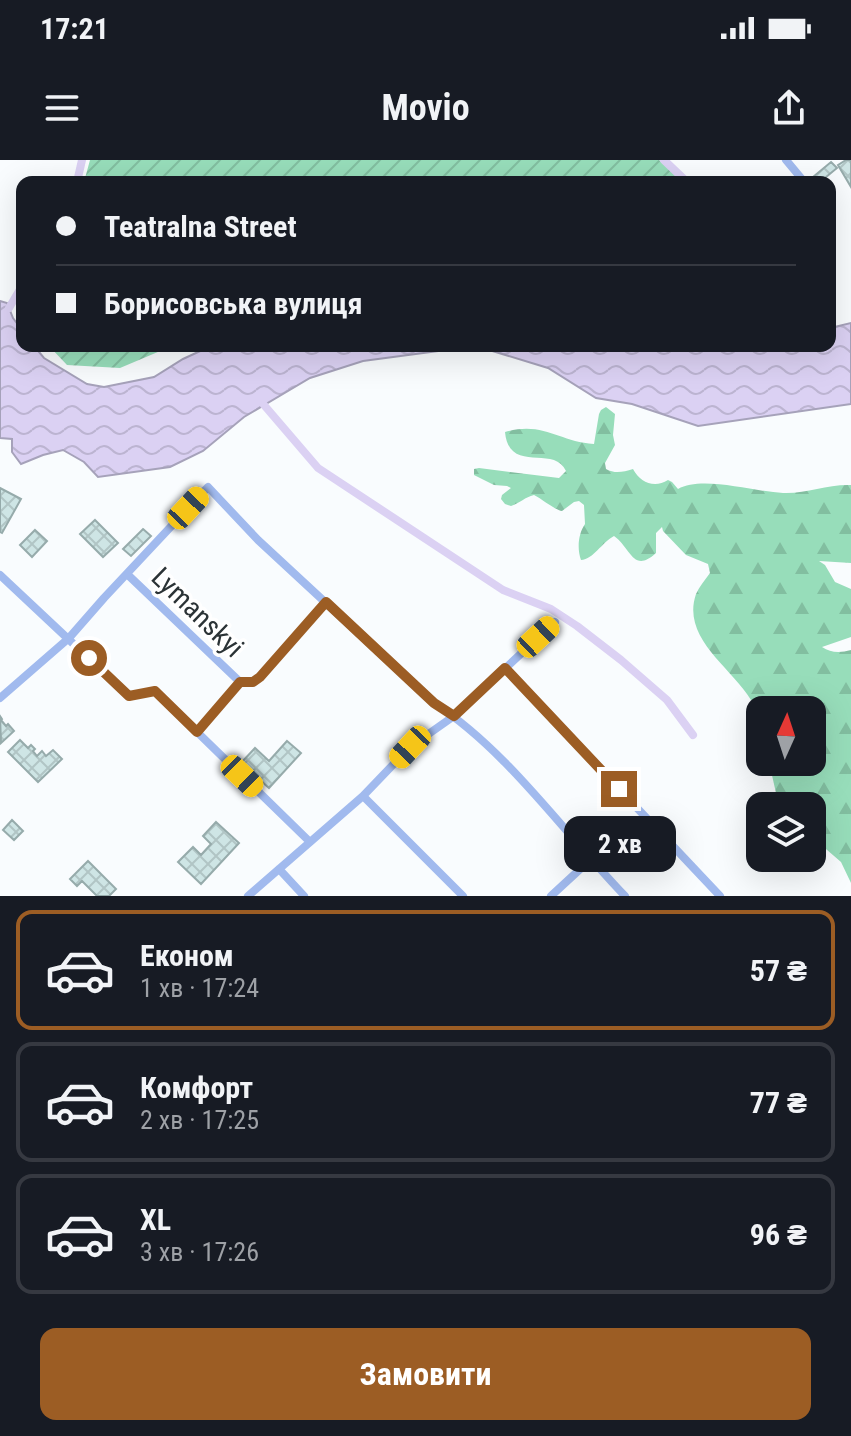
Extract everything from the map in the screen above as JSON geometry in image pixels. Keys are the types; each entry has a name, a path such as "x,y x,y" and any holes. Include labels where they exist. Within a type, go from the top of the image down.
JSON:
{"street":[{"path":"786,160 799,176"},
{"path":"0,698 69,638 208,487 258,540 434,703 454,716 515,773 625,896"},
{"name":"Lymanskyi","path":"127,574 240,682"},
{"path":"0,575 129,696 155,691 310,842"},
{"path":"197,732 240,682 253,682 260,677 326,602"},
{"path":"248,896 363,796 410,747 454,716 555,622"},
{"path":"505,668 720,896"},
{"path":"363,796 463,896"},
{"path":"551,896 590,860"},
{"path":"279,869 304,896"}],"green space":[{"path":"90,160 659,160 679,176 86,176"},
{"path":"55,352 158,352 120,368 67,365"},
{"path":"606,407 615,414 615,445 605,463 606,469 619,472 633,469 648,483 658,484 668,480 678,489 688,485 714,484 792,493 851,485 851,563 819,561 835,582 851,589 851,637 822,647 836,652 851,650 851,883 841,862 826,849 826,792 776,792 772,776 826,776 826,696 748,696 710,651 695,624 693,610 696,594 710,573 708,564 686,555 662,527 656,533 656,553 648,559 637,560 614,536 590,557 581,560 579,542 585,524 584,505 579,501 562,511 534,495 511,506 501,499 511,488 494,485 474,475 474,469 479,468 559,478 566,471 560,463 515,452 508,445 505,432 541,430 594,444 601,410"}],"water":[{"path":"0,301 7,303 16,322 16,352 39,352 87,384 104,387 154,377 198,352 431,352 363,361 310,378 244,417 203,451 170,467 98,477 84,462 63,450 21,464 12,452 12,439 0,438"},
{"path":"851,323 851,404 698,426 632,404 596,398 548,368 496,352 836,352 836,327"}],"building":[{"path":"851,160 851,187 838,165"},
{"path":"831,162 837,168 827,176 814,176"},
{"path":"0,488 21,499 2,533 0,532"},
{"path":"95,520 118,543 103,557 80,534"},
{"path":"143,529 151,536 131,556 123,549"},
{"path":"35,530 47,541 32,557 20,545"},
{"path":"0,716 6,726 8,724 14,731 1,743"},
{"path":"20,740 28,748 31,745 37,756 42,751 46,756 53,750 62,759 38,782 8,752"},
{"path":"287,741 301,753 269,788 241,763 255,748 269,761"},
{"path":"12,820 23,831 14,840 3,830"},
{"path":"216,822 239,843 201,884 178,862 193,847 201,855 211,844 203,836"},
{"path":"88,861 116,889 109,896 97,896 82,881 77,886 70,879"}],"waterway":[{"path":"78,176 82,160"},
{"path":"664,160 681,176"},
{"path":"9,308 16,296"},
{"path":"264,405 318,468 503,590 551,609 577,626 667,700 693,735"}],"route":[{"path":"89,658 129,696 155,691 197,732 240,682 253,682 260,677 326,602 434,703 454,716 505,668 619,789"}]}
